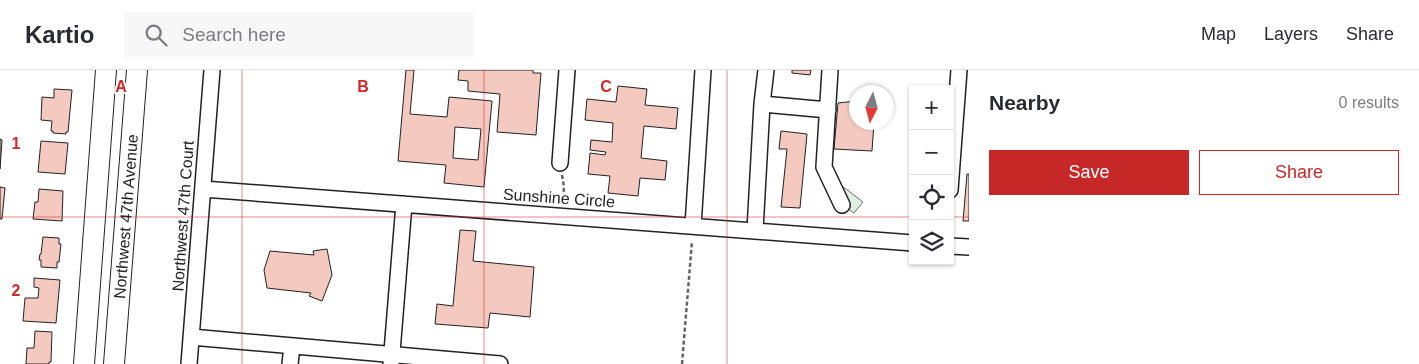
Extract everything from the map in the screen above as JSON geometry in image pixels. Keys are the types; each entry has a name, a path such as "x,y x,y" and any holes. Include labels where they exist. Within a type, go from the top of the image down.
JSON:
{"main road":[{"name":"Northwest 47th Avenue","path":"84,364 106,70"},
{"path":"119,70 127,84 134,107"},
{"name":"Northwest 47th Avenue","path":"114,364 137,70"}],"street":[{"name":"Northwest 47th Court","path":"189,364 212,70"},
{"path":"560,163 566,70"},
{"path":"693,226 704,70"},
{"path":"755,230 762,104 766,70"},
{"path":"830,70 824,167 842,205"},
{"path":"951,175 959,70"},
{"path":"762,104 828,110"},
{"name":"Sunshine Circle","path":"203,189 909,243"},
{"path":"391,359 404,204"},
{"path":"954,246 969,247"},
{"path":"191,337 292,346 391,359 493,364"},
{"path":"290,364 292,346"}],"path":[{"path":"560,163 564,187 562,216"},
{"path":"682,364 693,226"}],"green space":[{"path":"842,186 863,202 854,213 833,198"}],"building":[{"path":"406,70 414,70 410,114 447,117 449,97 492,101 484,187 444,183 446,165 398,161","holes":["455,127 481,129 478,160 453,158"]},
{"path":"459,70 533,70 533,73 541,73 536,135 497,132 500,94 468,91 468,81 458,80"},
{"path":"792,70 811,70 810,75 792,73"},
{"path":"618,86 647,89 645,105 678,108 676,129 644,126 641,158 667,161 665,180 640,178 638,196 608,193 610,176 588,174 590,153 605,155 606,152 590,150 591,140 612,142 613,123 585,120 587,99 616,102"},
{"path":"54,89 72,90 68,132 66,134 53,133 51,131 52,121 41,120 42,97 54,98"},
{"path":"849,102 849,130 873,130 872,151 834,149 838,103"},
{"path":"781,131 807,134 800,208 781,207 787,149 779,149"},
{"path":"0,139 2,140 0,169"},
{"path":"41,141 68,143 65,174 38,172"},
{"path":"967,174 969,174 969,221 963,221"},
{"path":"0,187 5,188 2,219 0,219"},
{"path":"39,189 63,191 62,221 33,219 35,202 38,202"},
{"path":"460,230 476,231 473,261 534,267 530,317 490,313 488,328 435,324 437,304 453,306"},
{"path":"43,237 59,238 59,244 61,244 57,268 41,267 41,260 39,260"},
{"path":"327,249 332,275 322,301 309,296 311,293 267,288 264,270 270,251 314,255 313,251"},
{"path":"34,278 60,280 56,323 23,321 25,298 38,298 39,288 34,287"},
{"path":"35,331 52,332 51,362 49,364 26,364 27,348 34,348"}]}
